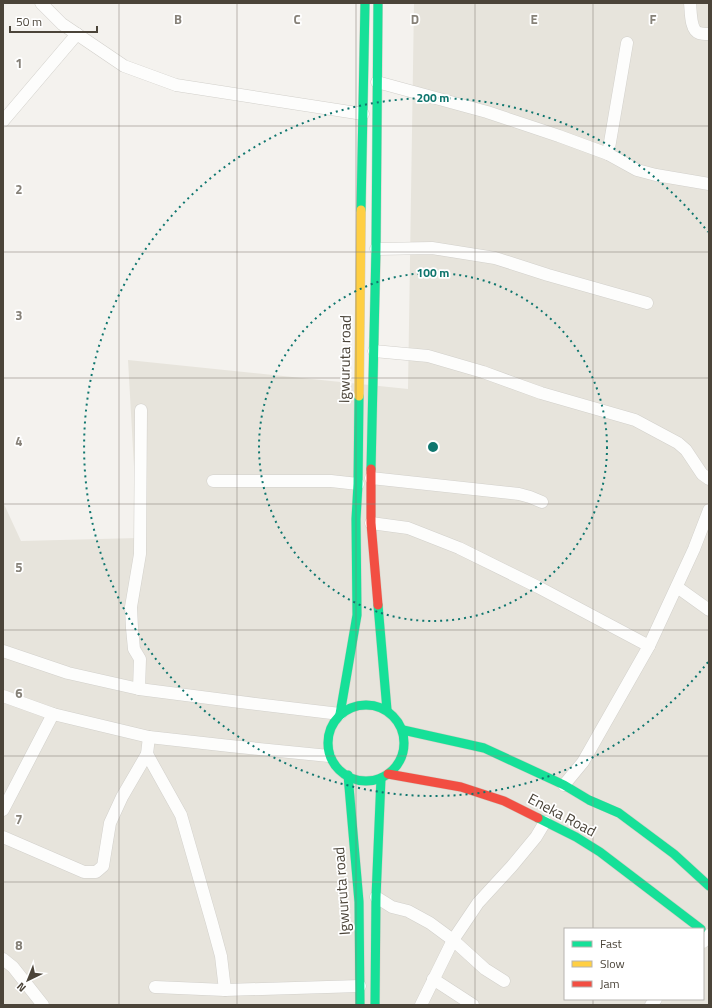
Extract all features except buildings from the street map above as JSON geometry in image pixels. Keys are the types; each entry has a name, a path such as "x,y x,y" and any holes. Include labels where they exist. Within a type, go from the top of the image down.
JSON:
{"main road":[{"name":"Igwuruta road","path":"340,714 357,615 356,519 358,484 365,3"},
{"name":"Igwuruta road","path":"378,3 376,249 371,523 387,710"},
{"path":"363,704 387,710 397,720 402,730 404,747 400,761 392,771 384,776 368,781 354,779 343,773 329,756 328,739 332,724 340,714 351,707 363,704"},
{"name":"Eneka Road","path":"402,730 484,748 564,785 589,800 619,813 674,854 709,886"},
{"name":"Igwuruta road","path":"348,776 358,902 360,1005"},
{"name":"Igwuruta road","path":"375,1005 376,897 384,776"},
{"name":"Eneka Road","path":"384,776 461,787 504,801 576,837 600,852 699,928"}],"street":[{"path":"41,3 62,24 124,66 176,85 364,114"},
{"path":"690,3 692,23 695,30 699,33 709,34"},
{"path":"3,121 78,34"},
{"path":"608,154 627,43"},
{"path":"377,82 487,112 559,136 608,154 637,170 656,175 709,184"},
{"path":"376,249 432,248 495,258 548,275 647,303"},
{"path":"374,351 428,356 483,372 541,393 635,420 678,443 686,450 702,474 709,479"},
{"path":"139,689 140,659 134,648 131,607 140,554 141,410"},
{"path":"371,478 519,494 542,502"},
{"path":"213,481 331,481 358,484"},
{"path":"564,785 584,762 649,646 677,587 709,510"},
{"path":"371,523 408,528 459,548 538,587 649,646"},
{"path":"677,587 709,610"},
{"path":"3,651 68,673 139,689 340,714"},
{"path":"3,696 52,714 149,737 329,756"},
{"path":"3,810 52,714"},
{"path":"3,837 84,872 96,872 103,866 110,823 122,797 147,754 149,737"},
{"path":"147,754 181,815 221,956 225,990"},
{"path":"420,1005 453,940 478,903 536,837 545,822"},
{"path":"376,897 392,907 408,911 430,923 453,940 485,969 504,981"},
{"path":"3,958 13,967 43,1005"},
{"path":"433,979 473,1005"},
{"path":"155,986 225,990 360,986"}],"shaded area":[{"path":"414,3 709,3 709,1005 3,1005 3,502 21,541 138,538 128,360 408,389"}],"traffic: fast":[{"path":"361,210 365,3"},
{"path":"371,469 376,249 378,3"},
{"path":"340,714 357,615 356,519 359,396"},
{"path":"378,605 387,710"},
{"path":"366,705 381,708 393,716 401,728 404,743 401,758 393,770 381,778 366,781 351,778 339,770 331,758 328,743 331,728 339,716 351,708 366,705"},
{"path":"403,730 484,748 564,785 589,800 619,813 674,854 709,886"},
{"path":"348,775 359,902 360,1005"},
{"path":"375,1005 376,897 381,778"},
{"path":"538,818 576,837 600,852 700,928"}],"traffic: slow":[{"path":"359,396 361,210"}],"traffic: jam":[{"path":"371,469 371,523 378,605"},
{"path":"388,774 461,787 504,801 538,818"}]}
